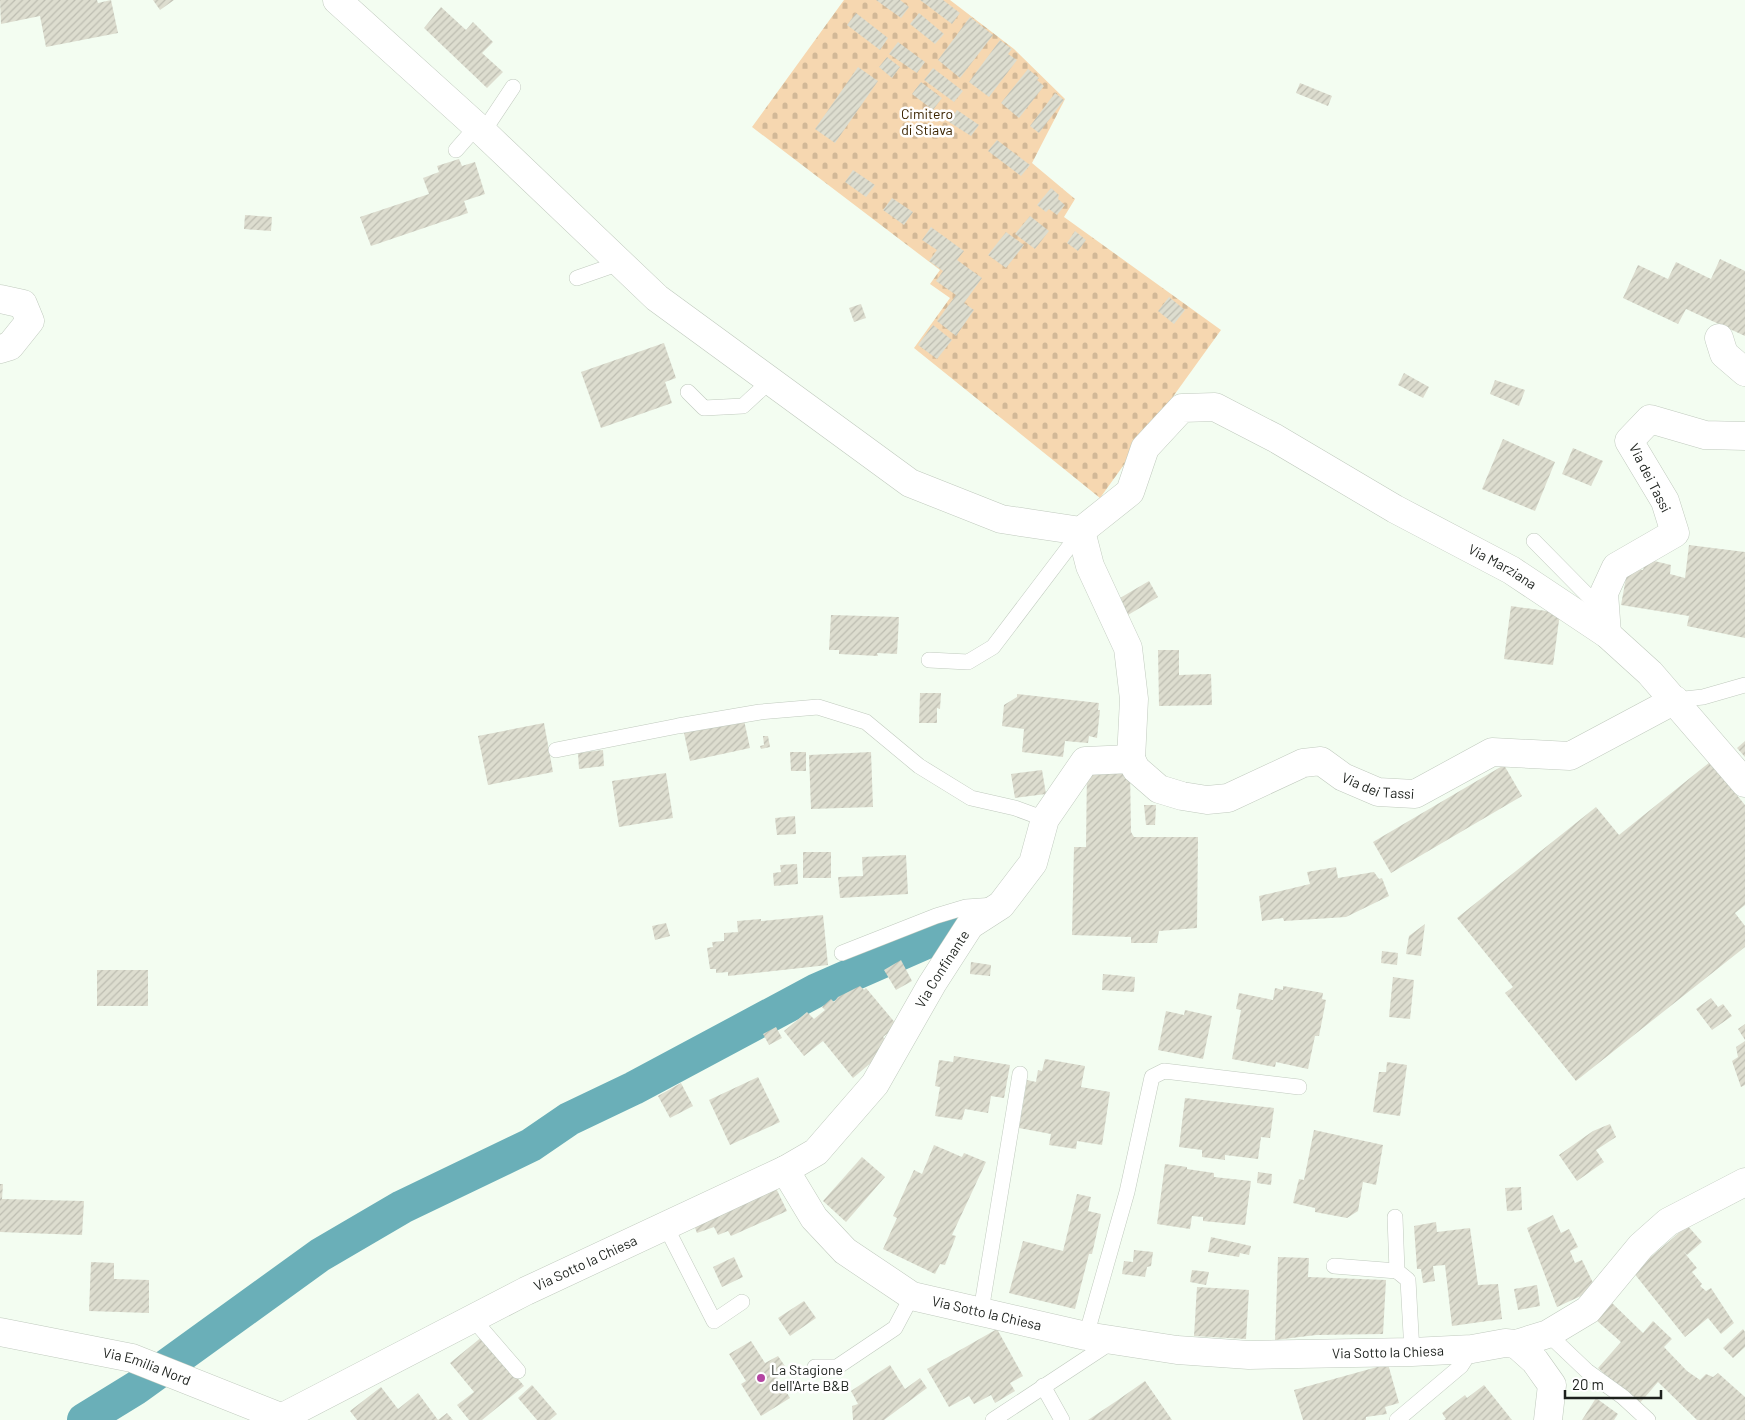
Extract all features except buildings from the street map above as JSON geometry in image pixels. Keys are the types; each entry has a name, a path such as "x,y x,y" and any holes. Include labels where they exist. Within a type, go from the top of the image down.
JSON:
{"street":[{"path":"337,0 480,129 657,298 910,483 1002,519 1081,531 1090,566 1128,648 1134,699 1131,760"},
{"path":"0,299 22,304 30,321 10,346 0,349"},
{"path":"1719,338 1724,354 1745,372"},
{"name":"Via Marziana","path":"1081,531 1130,492 1145,448 1182,408 1215,407 1275,438 1395,510 1511,570 1606,624 1675,700 1745,783"},
{"name":"Via dei Tassi","path":"1606,624 1604,593 1616,567 1675,533 1665,501 1629,441 1650,419 1705,435 1745,436"},
{"name":"Via dei Tassi","path":"1131,760 1136,768 1159,789 1182,796 1207,800 1228,798 1303,763 1321,761 1343,777 1378,792 1415,794 1492,752 1570,756 1675,700"},
{"name":"Via Confinante","path":"785,1170 816,1152 875,1084 932,984 970,925 1001,905 1033,863 1045,819 1085,761 1131,760"},
{"name":"Via Sotto la Chiesa","path":"283,1419 526,1291 785,1170 814,1218 844,1251 912,1296 1114,1341 1178,1350 1249,1355 1472,1349 1505,1343 1516,1344 1548,1334 1588,1310 1641,1246 1668,1222 1745,1182"},
{"name":"Via Emilia Nord","path":"0,1332 132,1358 283,1419"},
{"path":"1516,1344 1535,1361 1552,1385 1548,1420"}],"lane":[{"path":"456,150 480,129 513,87"},
{"path":"577,278 620,263"},
{"path":"688,392 704,408 743,406 770,381"},
{"path":"929,660 968,662 993,647 1081,531"},
{"path":"1534,542 1606,624"},
{"path":"1675,700 1703,697 1745,685"},
{"path":"556,750 751,714 818,707 866,722 919,766 971,798 1015,808 1045,819"},
{"path":"842,952 936,916 966,907 1001,905"},
{"path":"1086,1336 1127,1192 1152,1077 1164,1071 1299,1087"},
{"path":"981,1311 1020,1074"},
{"path":"1396,1217 1397,1271"},
{"path":"666,1227 714,1321 742,1302"},
{"path":"1334,1266 1397,1271 1408,1280 1412,1352"},
{"path":"815,1367 837,1367 895,1328 912,1296"},
{"path":"473,1319 518,1371"},
{"path":"1548,1334 1587,1371 1623,1397 1648,1420"},
{"path":"993,1420 1114,1341"},
{"path":"1397,1420 1461,1366 1472,1349"},
{"path":"1043,1386 1062,1420"}],"green space":[{"name":"Cimitero di Stiava","path":"844,0 950,0 1014,49 1065,99 1032,163 1075,199 1064,217 1221,330 1100,498 914,348 950,298 930,284 940,270 752,127"}],"waterway":[{"path":"84,1420 136,1388 320,1255 402,1207 531,1145 569,1119 634,1088 817,990 963,926"}],"place":[{"name":"La Stagione dell'Arte B&B","path":"761,1378"}]}
